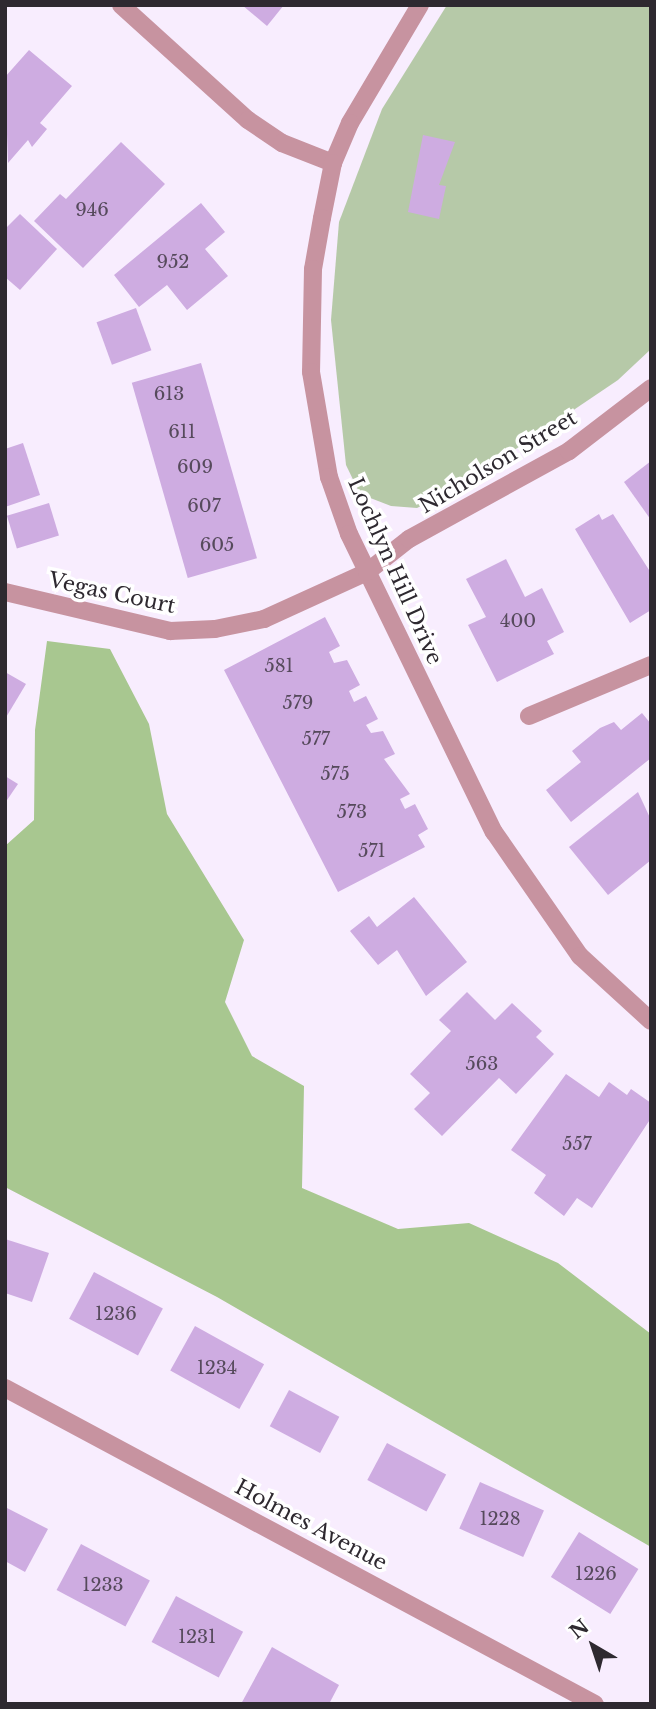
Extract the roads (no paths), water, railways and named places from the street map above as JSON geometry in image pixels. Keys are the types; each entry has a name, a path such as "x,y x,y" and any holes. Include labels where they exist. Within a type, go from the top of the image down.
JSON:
{"street":[{"path":"121,5 248,120 282,143 333,163"},
{"name":"Lochlyn Hill Drive","path":"420,5 333,163 313,269 311,372 329,477 367,572 444,734 534,898 580,956 651,1020"},
{"name":"Nicholson Street","path":"367,572 409,539 569,451 651,388"},
{"name":"Vegas Court","path":"5,592 170,631 215,629 264,619 367,572"},
{"path":"529,716 651,665"},
{"name":"Holmes Avenue","path":"5,1388 595,1704"}]}
